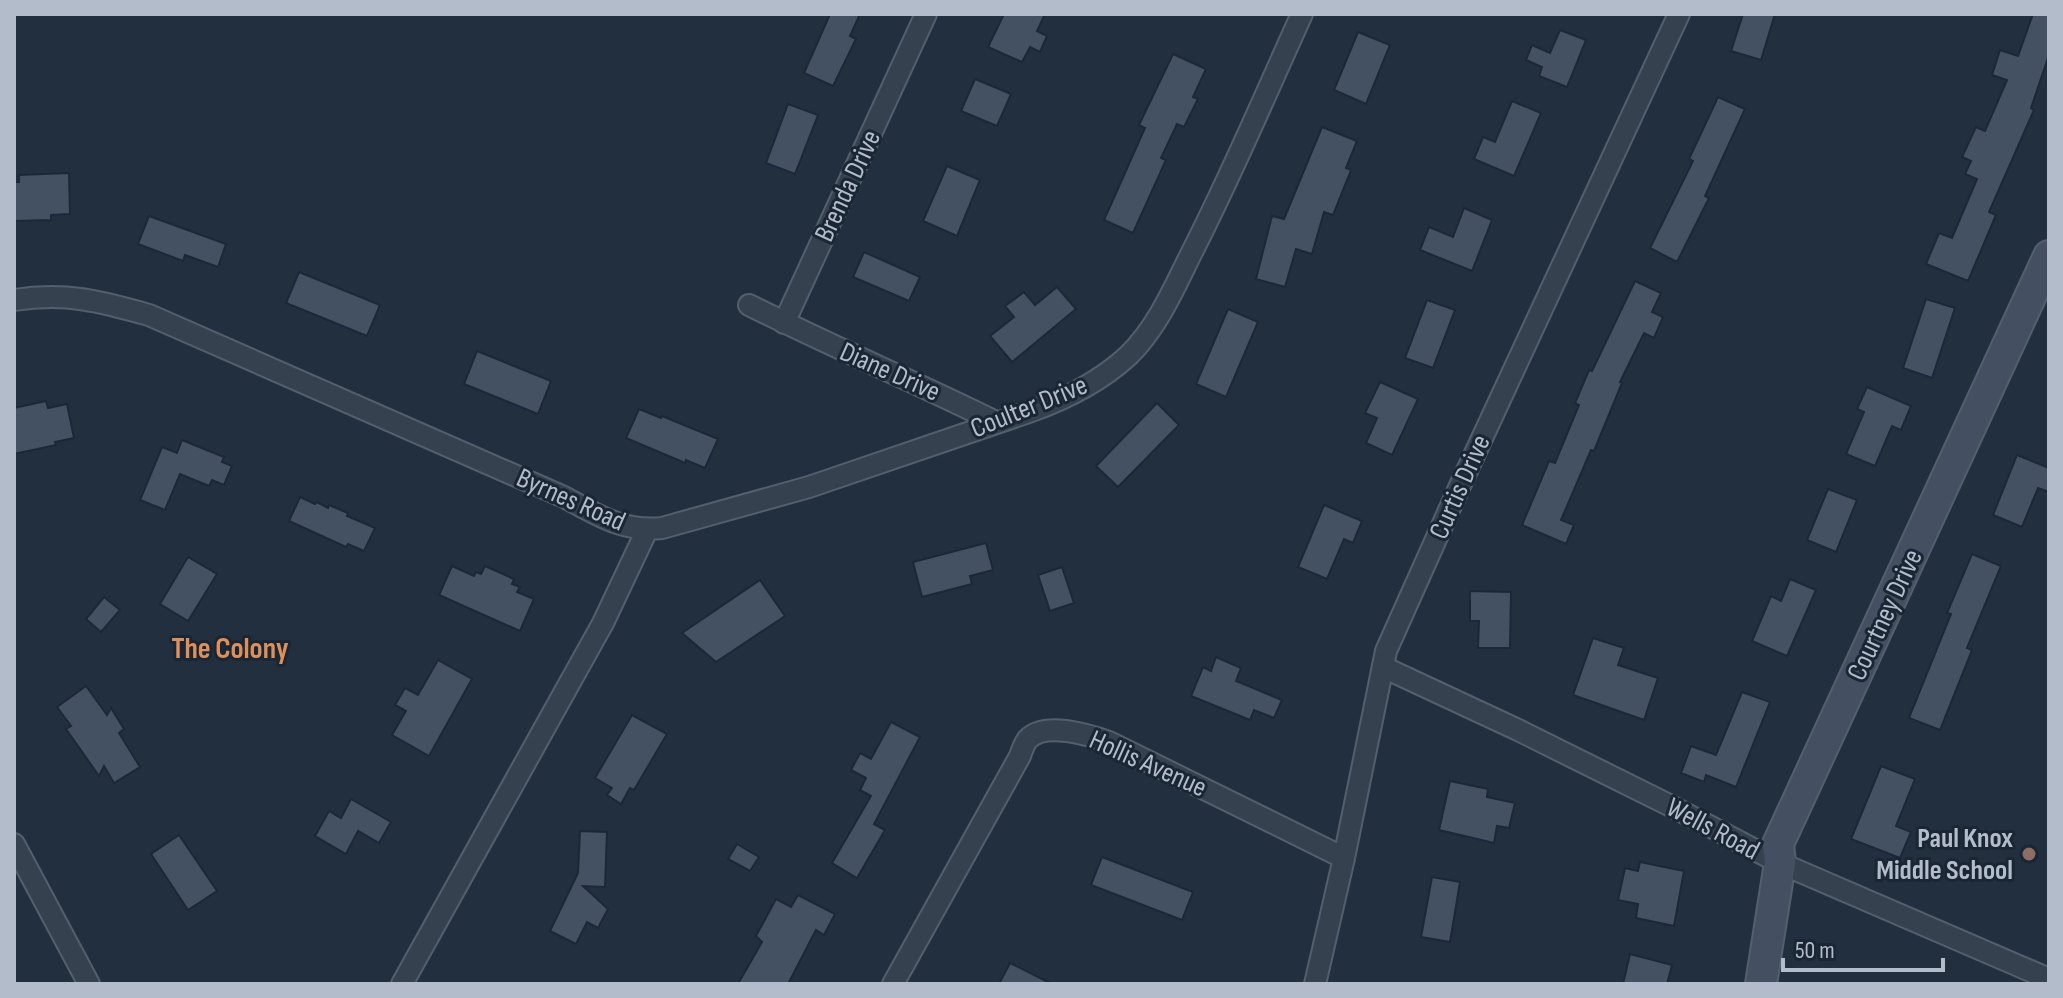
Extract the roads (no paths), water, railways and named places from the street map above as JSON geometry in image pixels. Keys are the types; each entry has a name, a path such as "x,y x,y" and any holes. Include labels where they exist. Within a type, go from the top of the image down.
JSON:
{"street":[{"name":"Brenda Drive","path":"784,323 926,14"},
{"name":"Coulter Drive","path":"647,530 809,487 1057,402 1111,371 1148,332 1163,309 1208,221 1302,14"},
{"name":"Curtis Drive","path":"1315,984 1386,651 1679,14"},
{"name":"Courtney Drive","path":"1761,984 1780,863 1778,844 2049,256"},
{"name":"Byrnes Road","path":"14,300 61,296 90,299 149,315 564,497 615,523 647,530 603,623 402,984"},
{"path":"749,305 784,323"},
{"name":"Diane Drive","path":"784,323 996,422"},
{"name":"Wells Road","path":"1383,667 1516,729 1780,863 2049,979"},
{"name":"Hollis Avenue","path":"893,984 1023,746 1041,732 1073,732 1109,742 1344,858"},
{"path":"14,844 89,984"}],"place":[{"name":"Paul Knox Middle School","path":"2029,854"}],"district":[{"name":"The Colony","path":"230,649"}]}
